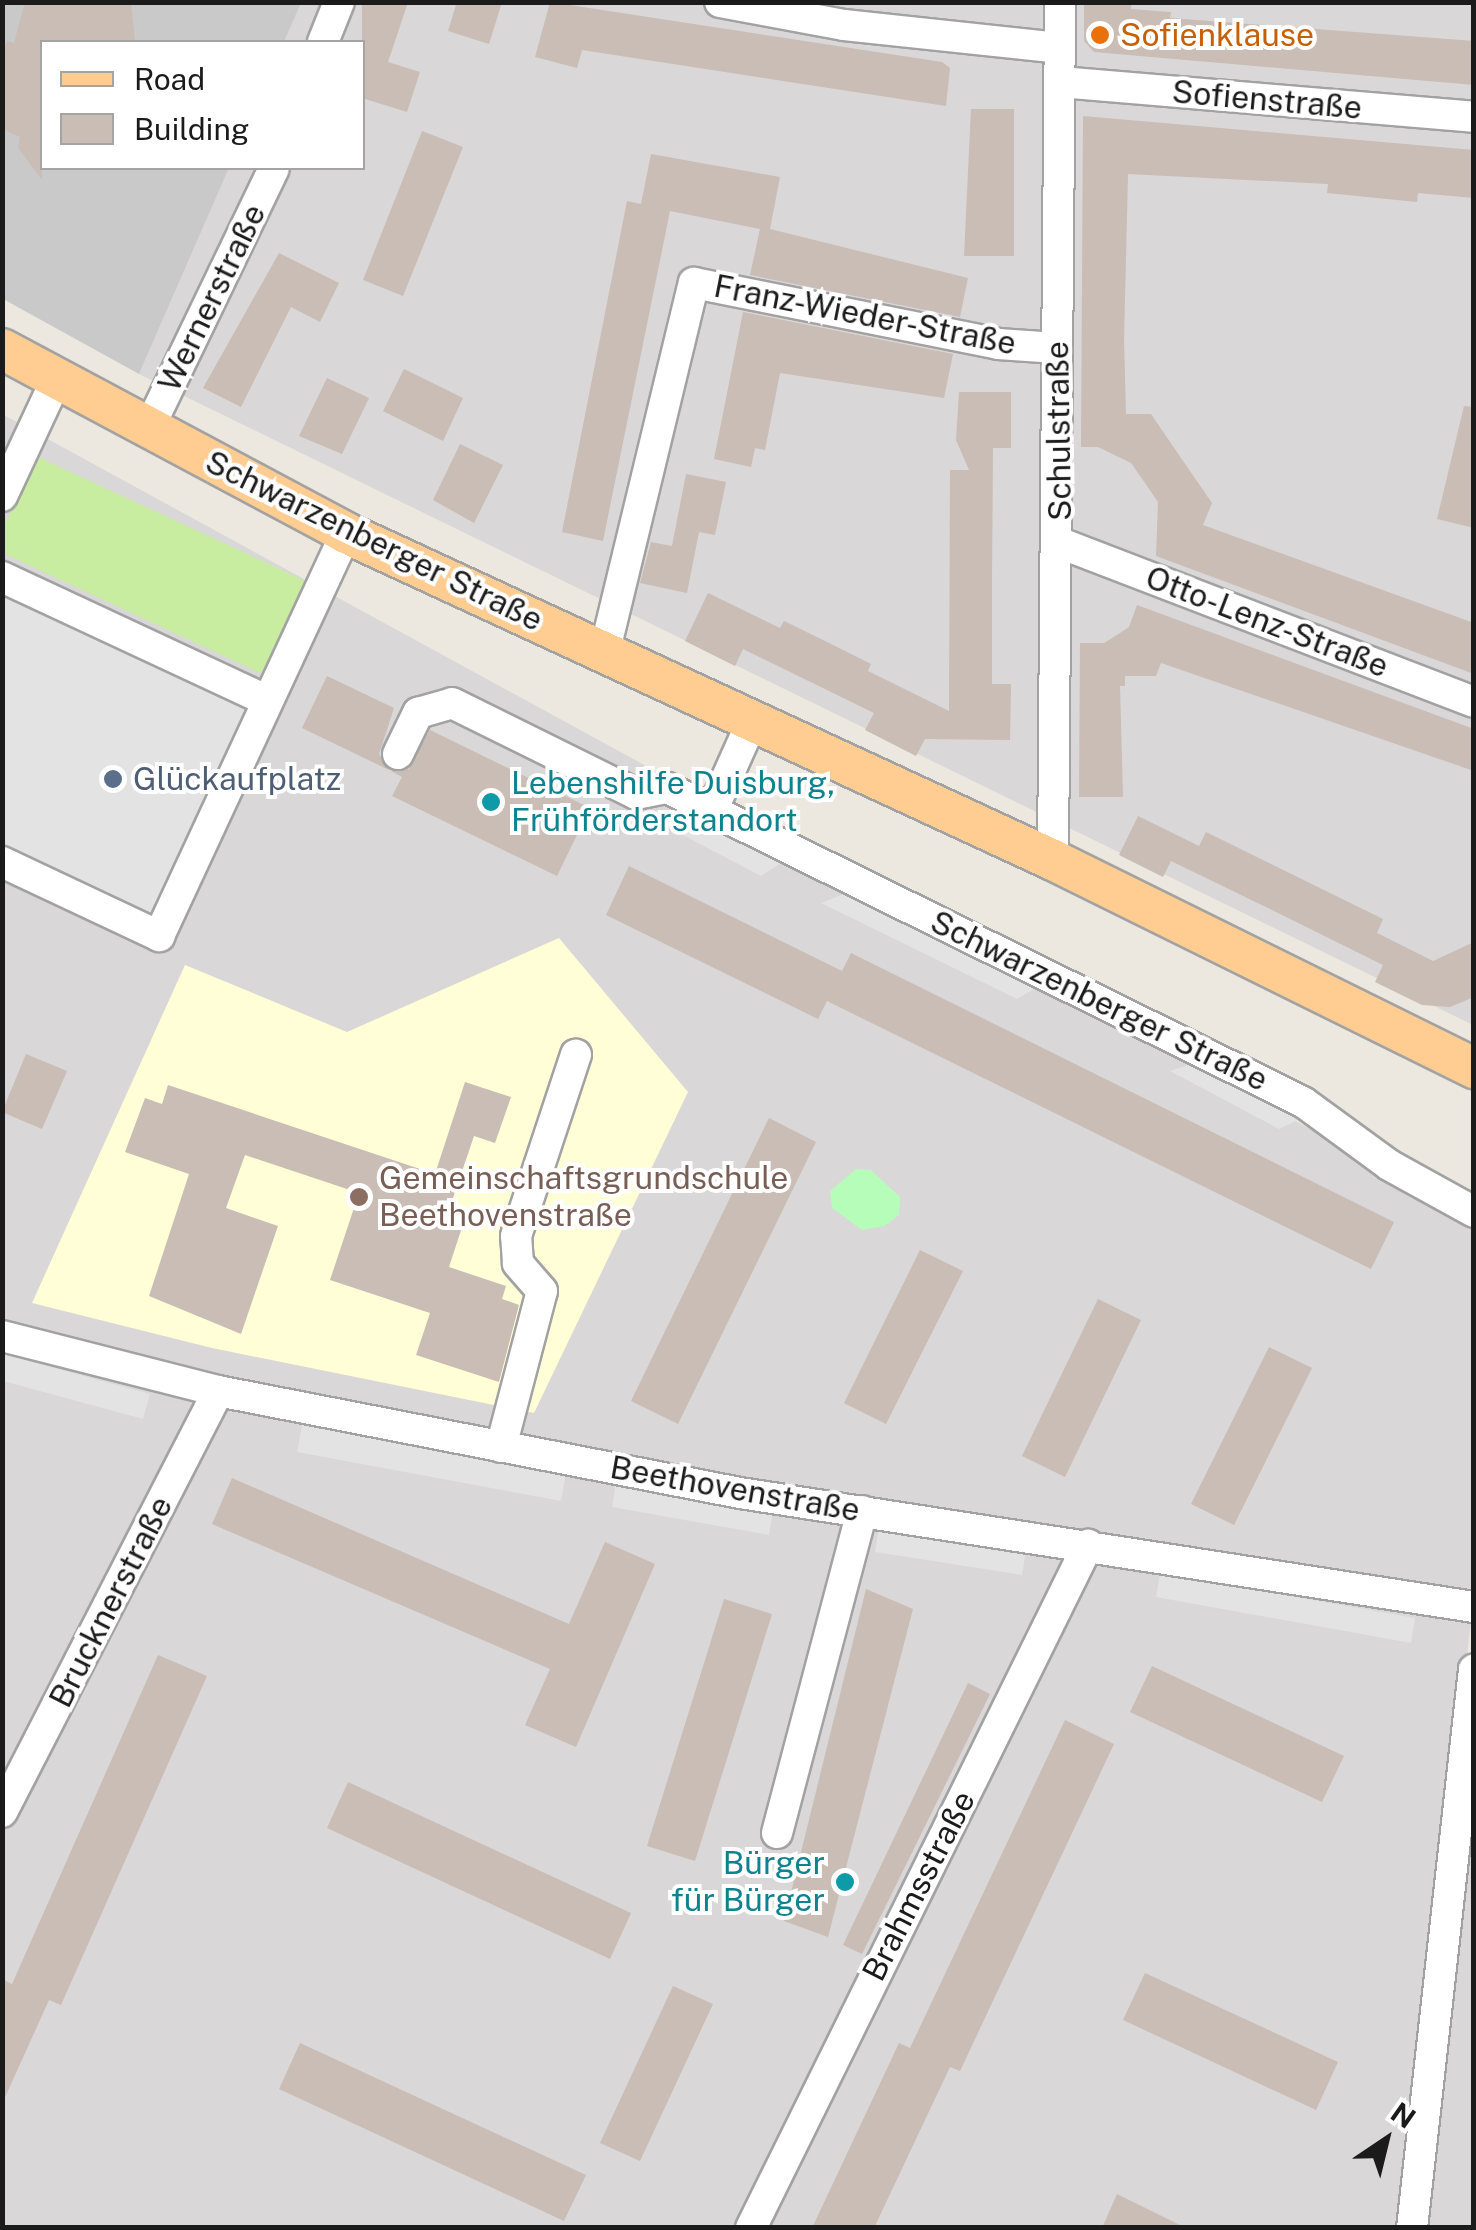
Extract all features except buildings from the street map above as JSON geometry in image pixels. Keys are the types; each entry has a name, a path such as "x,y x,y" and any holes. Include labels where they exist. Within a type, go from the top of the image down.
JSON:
{"main road":[{"name":"Schwarzenberger Straße","path":"2,349 346,532 751,724 1052,860 1474,1068"}],"street":[{"path":"324,40 339,2"},
{"path":"720,2 844,25 1059,48"},
{"name":"Schulstraße","path":"1052,860 1060,543 1060,2"},
{"name":"Sofienstraße","path":"1060,82 1474,117"},
{"name":"Wernerstraße","path":"150,428 273,170"},
{"name":"Franz-Wieder-Straße","path":"604,654 694,283 998,344 1057,348"},
{"path":"2,496 57,378"},
{"path":"2,862 159,936 346,532"},
{"name":"Otto-Lenz-Straße","path":"1060,543 1474,702"},
{"path":"2,577 268,701"},
{"name":"Schwarzenberger Straße","path":"398,754 418,712 452,703 636,794 667,788 1304,1102 1389,1165 1474,1212"},
{"path":"712,811 751,724"},
{"path":"501,1446 542,1291 518,1263 516,1236 576,1054"},
{"name":"Beethovenstraße","path":"2,1336 218,1391 501,1446 862,1511 1474,1607"},
{"name":"Brucknerstraße","path":"2,1812 218,1391"},
{"path":"777,1833 862,1511"},
{"name":"Brahmsstraße","path":"751,2228 1088,1545"},
{"path":"1412,2228 1468,1764 1474,1669"}],"shaded area":[{"path":"2,3 301,3 285,40 40,40 40,170 228,170 139,374 3,299"},
{"path":"301,3 1473,3 1473,1025 139,374 228,170 365,170 365,40 285,40"},
{"path":"2,414 1473,1218 1474,1594 1402,2227 3,2227"},
{"name":"Glückaufplatz","path":"3,587 257,707 155,924 3,852"},
{"path":"677,805 786,860 761,876 652,819"},
{"path":"851,891 1041,985 1017,999 821,903"},
{"name":"Gemeinschaftsgrundschule Beethovenstraße","path":"559,938 688,1092 534,1413 212,1348 32,1303 185,965 347,1032"},
{"path":"1197,1062 1304,1117 1279,1129 1170,1071"},
{"path":"3,1354 150,1394 143,1419 3,1381"},
{"path":"302,1425 566,1474 561,1501 297,1452"},
{"path":"616,1482 773,1510 769,1535 612,1507"},
{"path":"879,1527 1026,1550 1022,1575 875,1552"},
{"path":"1160,1573 1415,1618 1411,1643 1156,1597"},
{"path":"1473,1734 1473,2227 1420,2228"}],"green space":[{"path":"36,456 312,584 269,677 3,553 3,529"},
{"path":"856,1169 871,1170 900,1197 899,1215 885,1226 862,1230 832,1208 830,1191"}],"place":[{"name":"Sofienklause","path":"1100,35"},
{"name":"Glückaufplatz","path":"113,779"},
{"name":"Lebenshilfe Duisburg, Frühförderstandort","path":"491,802"},
{"name":"Gemeinschaftsgrundschule Beethovenstraße","path":"359,1197"},
{"name":"Bürger für Bürger","path":"845,1882"}]}
